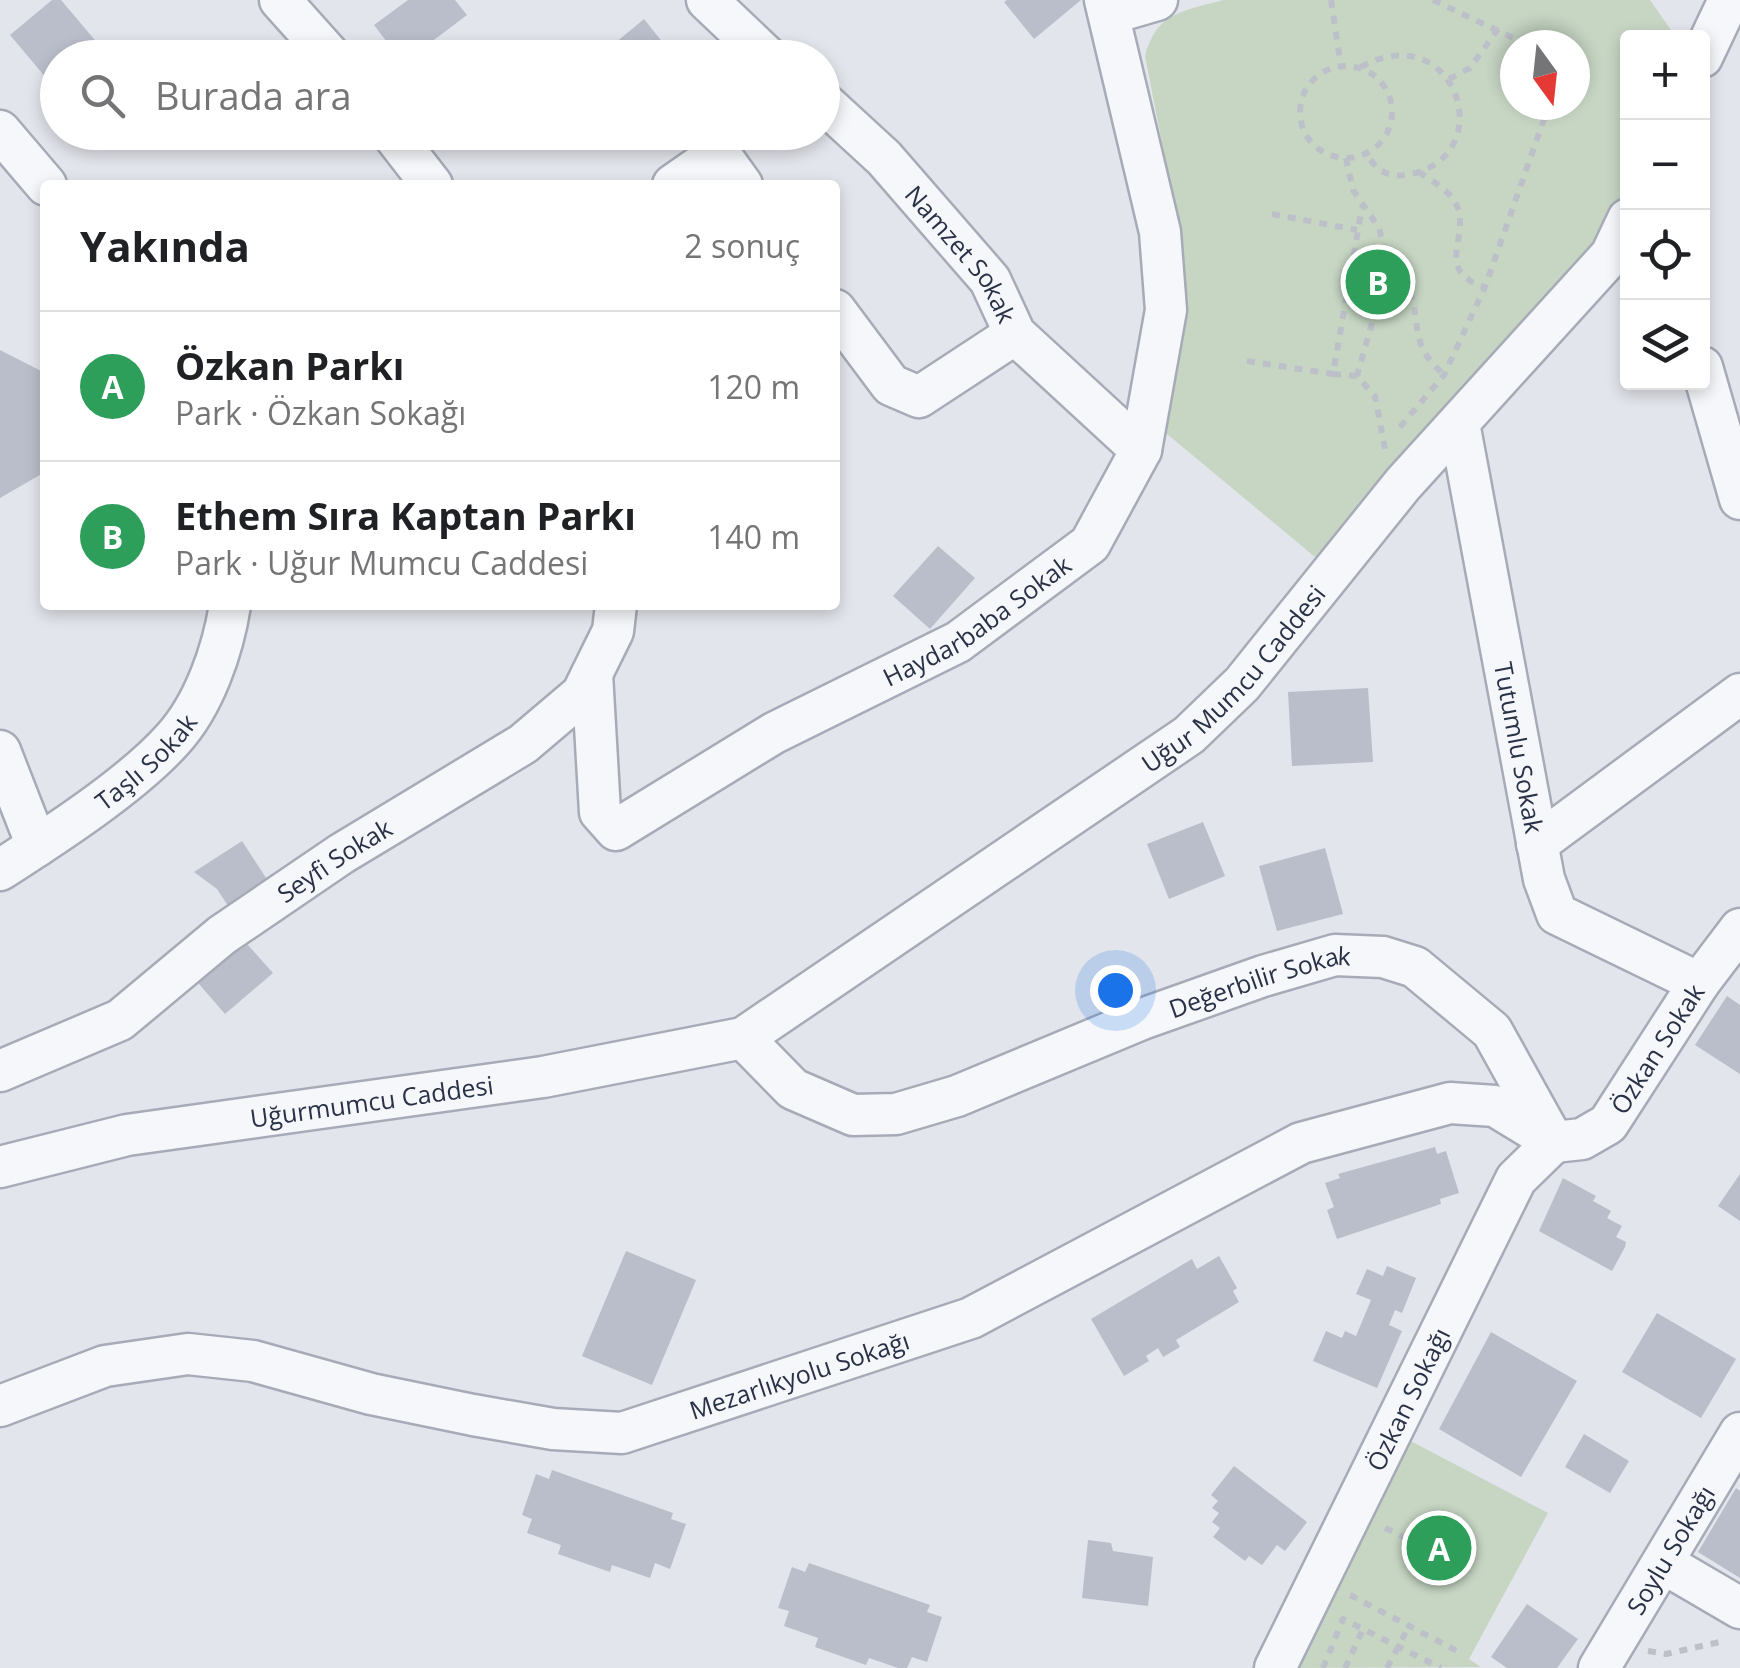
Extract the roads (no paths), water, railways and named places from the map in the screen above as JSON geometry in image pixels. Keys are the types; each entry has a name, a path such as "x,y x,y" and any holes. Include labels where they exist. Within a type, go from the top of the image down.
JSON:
{"street":[{"path":"280,0 316,40"},
{"path":"707,0 749,40"},
{"path":"1107,7 1157,0"},
{"path":"1710,39 1729,0"},
{"name":"Haydarbaba Sokak","path":"592,674 600,812 616,830 774,733 958,642 1090,544 1141,450 1166,310 1162,251 1107,7"},
{"name":"Namzet Sokak","path":"840,118 884,158 990,280 1015,334 1141,450"},
{"path":"0,132 42,180"},
{"path":"405,150 428,180"},
{"path":"681,180 719,153 738,180"},
{"name":"Uğur Mumcu Caddesi","path":"743,1038 1189,734 1242,684 1403,484 1611,254 1620,235"},
{"path":"840,317 891,385 919,397 1015,334"},
{"path":"1710,388 1736,455 1740,499"},
{"name":"Tutumlu Sokak","path":"1459,422 1538,844 1556,914 1699,984"},
{"name":"Taşlı Sokak","path":"0,870 37,846 173,739 204,692 229,610"},
{"name":"Seyfi Sokak","path":"0,1071 120,1020 236,925 341,854 522,744 582,694 613,632 615,610"},
{"path":"1538,844 1740,694"},
{"path":"0,751 37,846"},
{"name":"Özkan Sokak","path":"1554,1142 1582,1139 1608,1124 1699,984 1740,930"},
{"name":"Değerbilir Sokak","path":"743,1038 792,1089 852,1115 896,1114 957,1096 1142,1018 1262,976 1335,955 1383,957 1416,967 1492,1032 1554,1142"},
{"name":"Uğurmumcu Caddesi","path":"0,1167 127,1135 544,1077 743,1038"},
{"name":"Mezarlıkyolu Sokağı","path":"0,1406 105,1366 188,1354 254,1361 370,1394 489,1418 553,1429 622,1433 971,1318 1302,1143 1450,1103 1495,1106 1554,1142"},
{"name":"Özkan Sokağı","path":"1274,1668 1516,1179 1554,1142"},
{"name":"Soylu Sokağı","path":"1616,1659 1663,1563 1740,1433"},
{"path":"1663,1563 1740,1608"}],"place":[{"name":"Ethem Sıra Kaptan Parkı","path":"1378,282"},
{"name":"Özkan Parkı","path":"1439,1548"}]}
